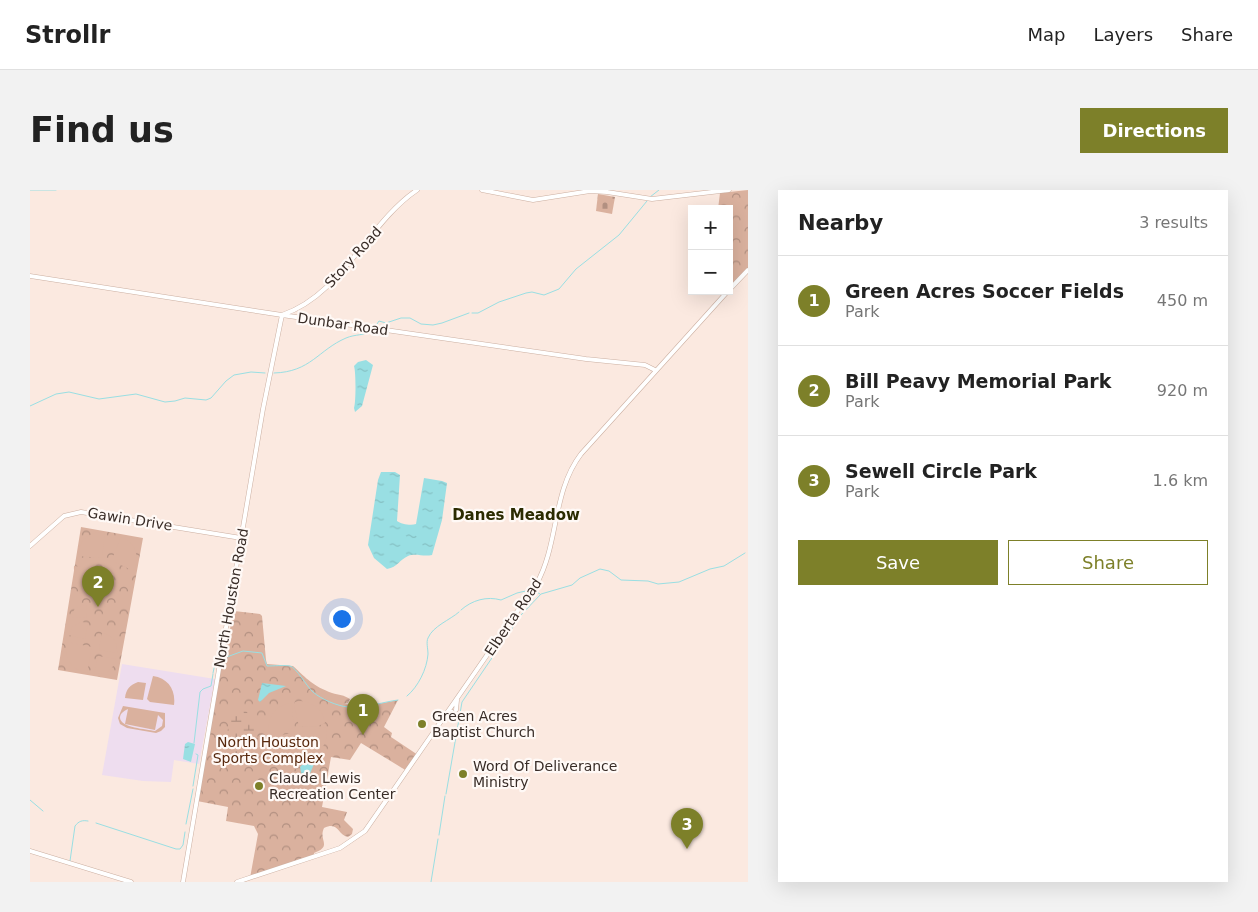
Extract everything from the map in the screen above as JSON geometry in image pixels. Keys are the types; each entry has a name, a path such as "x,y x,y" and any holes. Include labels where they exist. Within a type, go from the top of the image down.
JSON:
{"street":[{"name":"Story Road","path":"282,315 310,300 326,288 401,203 417,190"},
{"path":"482,190 533,200 590,192 607,192 652,199 729,190"},
{"name":"Elberta Road","path":"733,286 748,270"},
{"name":"Dunbar Road","path":"30,276 586,359 645,365 655,370"},
{"name":"Elberta Road","path":"237,882 340,848 355,839 372,822 528,598 541,576 550,553 566,480 572,466 655,370 724,295"},
{"name":"North Houston Road","path":"183,882 263,409 282,315"},
{"name":"Gawin Drive","path":"30,546 64,516 81,512 241,538"},
{"path":"456,710 458,698"},
{"path":"448,711 455,715"},
{"path":"30,852 131,882"}],"shaded area":[{"path":"122,664 215,679 199,764 174,760 171,782 143,781 102,775"}],"green space":[{"path":"748,190 748,268 733,283 733,205 718,205 720,193"},
{"path":"598,194 615,197 612,214 596,211"},
{"path":"81,527 143,538 117,680 58,670"},
{"path":"100,532 105,533 102,558 78,556 81,543 87,537"},
{"path":"121,537 133,546 135,551 137,560 134,571 112,561"},
{"path":"74,566 100,569 97,595 87,592 79,586 75,577"},
{"path":"87,605 86,618 71,617 75,608"},
{"name":"North Houston Sports Complex","path":"234,611 260,614 262,616 267,664 293,666 320,688 350,699 348,703 344,704 367,706 398,700 384,727 392,733 391,737 418,755 407,771 361,743 350,760 331,757 322,807 347,812 344,820 353,829 352,834 348,837 344,836 333,826 324,828 323,848 314,853 314,858 250,878 258,834 254,826 226,821 228,807 197,801 221,655 224,656"},
{"path":"82,622 88,623 85,639 68,635 73,626"},
{"path":"102,633 109,635 114,640 117,646 117,653 99,650"},
{"path":"67,642 92,647 87,673 77,669 70,662 66,653"},
{"path":"98,656 116,659 114,665 107,673 94,674"},
{"path":"153,676 163,679 170,686 174,694 174,705 150,702 147,699"},
{"path":"138,682 146,683 143,700 125,698 129,688"},
{"path":"301,701 310,703 318,708 325,723 318,726 299,727 294,704"},
{"path":"291,703 295,728 277,733 269,733 269,722 273,713 281,706"},
{"path":"123,706 165,713 165,727 156,733 127,728 120,724 118,718","holes":["128,709 125,724 121,721 121,713","158,715 163,720 162,726 155,731 125,724 155,730"]},
{"path":"234,706 240,706 246,712 254,727 261,749 257,759 253,761 248,762 237,759 229,752 227,747 226,740 229,722"},
{"path":"324,727 327,733 322,748 315,754 305,758 300,733"},
{"path":"295,733 300,750 300,759 289,759 277,751 270,737"}],"water":[{"path":"366,360 373,365 362,406 355,412 354,366 358,362"},
{"path":"381,472 395,472 400,475 397,521 411,525 416,524 424,478 447,483 442,520 432,555 408,556 394,567 387,569 374,558 368,545 378,480"},
{"path":"262,683 286,686 269,693 260,702 258,700"},
{"path":"188,742 195,744 191,762 183,759 185,744"},
{"path":"314,764 307,781 303,782 300,767"}],"waterway":[{"path":"30,190 56,190"},
{"path":"650,197 659,190"},
{"path":"472,313 478,313 499,302 526,293 532,292 544,295 559,289 576,269 619,235 647,201"},
{"path":"375,327 379,321 386,323 401,318 410,318 421,324 433,325 469,313"},
{"path":"274,373 297,369 306,365 336,343 372,330"},
{"path":"30,406 56,394 69,392 99,399 136,394 165,402 185,398 206,400 211,398 234,375 251,372 265,373"},
{"path":"520,616 541,594 572,585 580,578 600,569 609,571 621,580 648,581 658,584 679,582 710,569 724,566 745,553"},
{"path":"461,610 480,600 490,598 501,600 530,590"},
{"path":"535,591 540,594"},
{"path":"407,696 415,688 424,672 428,654 427,640 430,634 459,612"},
{"path":"446,794 462,702 517,621"},
{"path":"224,658 243,651 262,653 267,666 292,667 316,695 329,702 344,706 360,707 398,700"},
{"path":"213,673 216,659"},
{"path":"194,743 200,692 211,686 213,674"},
{"path":"193,786 198,755 196,754"},
{"path":"186,824 193,789"},
{"path":"439,835 445,796"},
{"path":"30,800 43,811"},
{"path":"70,861 75,826 81,821 88,821"},
{"path":"96,823 176,849 180,849 183,845 185,832"},
{"path":"431,882 438,839"}],"place":[{"name":"Bill Peavy Memorial Park","path":"98,607"},
{"name":"Green Acres Baptist Church","path":"422,724"},
{"name":"Green Acres Soccer Fields","path":"363,735"},
{"name":"Word Of Deliverance Ministry","path":"463,774"},
{"name":"Claude Lewis Recreation Center","path":"259,786"},
{"name":"Sewell Circle Park","path":"687,849"}],"district":[{"name":"Danes Meadow","path":"516,515"}]}
